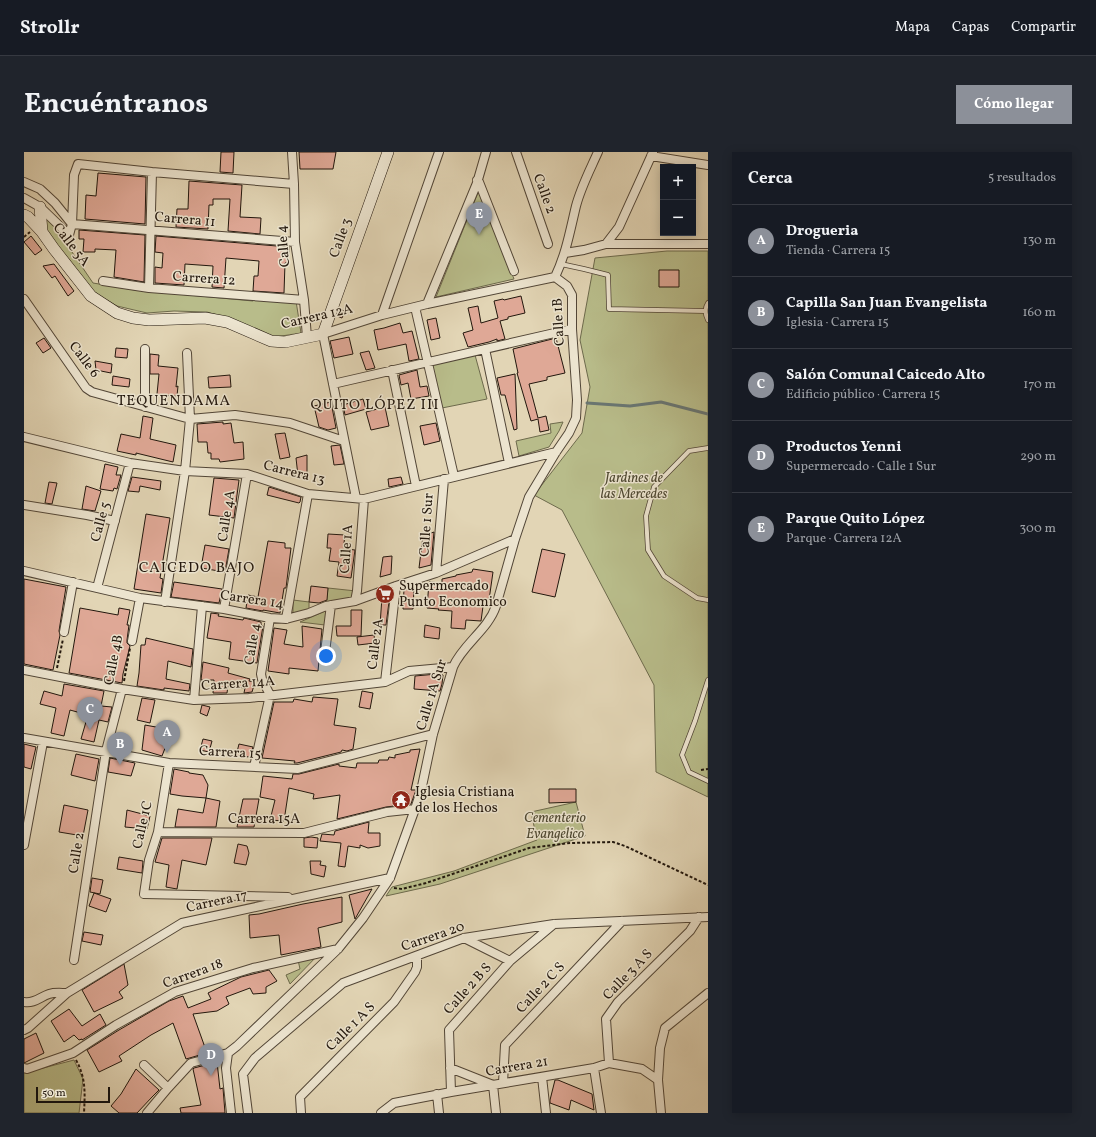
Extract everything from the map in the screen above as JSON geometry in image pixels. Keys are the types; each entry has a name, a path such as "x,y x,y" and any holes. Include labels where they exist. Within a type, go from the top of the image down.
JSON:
{"street":[{"name":"Calle 4","path":"292,152 295,242 304,300 307,337"},
{"name":"Calle 3","path":"323,334 388,152"},
{"path":"382,315 439,152"},
{"path":"427,304 477,180 486,152"},
{"name":"Calle 2","path":"516,152 548,244"},
{"name":"Calle 1B","path":"556,452 569,433 576,418 577,400 572,329 572,295 567,286 555,277 569,240 576,206 585,180 598,152"},
{"path":"606,244 619,228 652,154 708,165"},
{"path":"24,198 40,207 69,235 72,224 74,175 78,164 294,184"},
{"path":"150,288 152,172"},
{"path":"477,180 514,271"},
{"path":"24,182 40,189 55,203 72,224"},
{"path":"40,207 42,232"},
{"name":"Calle 5A","path":"24,215 28,217 42,232 91,296"},
{"name":"Carrera 11","path":"72,224 295,242"},
{"path":"565,253 606,244 708,244"},
{"name":"Carrera 12A","path":"91,296 117,313 133,318 149,320 205,318 227,322 271,341 284,342 323,334 382,315 427,304 555,277"},
{"name":"Carrera 12","path":"103,281 150,288 304,300"},
{"name":"Calle 6","path":"24,299 27,309 86,388 99,395 190,419"},
{"path":"415,307 454,476"},
{"path":"333,384 572,329"},
{"name":"Calle 1A","path":"323,334 344,441 360,499 357,591 355,601"},
{"path":"145,349 145,407"},
{"path":"485,349 509,463"},
{"path":"165,602 185,471 190,419 187,353"},
{"path":"392,370 416,486"},
{"path":"190,419 235,415 290,423 344,441"},
{"name":"Carrera 13","path":"24,437 130,463 185,471 247,474 308,494 360,499 556,452"},
{"name":"Calle 1A Sur","path":"338,948 363,918 387,882 415,809 433,734 454,667 458,657 493,616 515,539 529,497 556,452"},
{"name":"Calle 5","path":"97,588 130,463"},
{"name":"Calle 4A","path":"224,609 247,474"},
{"name":"Calle 1 Sur","path":"436,573 444,479"},
{"path":"286,619 308,494"},
{"path":"24,505 115,521"},
{"name":"Carrera 14","path":"24,571 140,598 224,609 270,618 286,619 331,605 355,601 436,573 515,539"},
{"path":"64,632 73,582"},
{"name":"Calle 2A","path":"385,682 396,586"},
{"name":"Calle 4B","path":"132,641 140,598"},
{"path":"324,660 331,605"},
{"path":"194,700 202,606"},
{"name":"Calle 4","path":"270,618 261,674 270,695"},
{"name":"Carrera 14A","path":"24,670 122,689 194,700 249,698 385,682 409,671 454,667"},
{"name":"Calle 4B","path":"106,751 122,689"},
{"path":"254,767 270,695"},
{"name":"Carrera 15","path":"24,738 169,763 298,769 433,734"},
{"path":"24,845 43,742"},
{"name":"Calle 2","path":"74,960 106,751"},
{"name":"Calle 1C","path":"169,763 158,832 149,860 144,894 302,897"},
{"name":"Carrera 15A","path":"158,832 304,833 387,812 415,809"},
{"name":"Carrera 17","path":"24,1030 66,993 182,923 302,897 387,882"},
{"name":"Calle 3 A S","path":"609,1063 606,1019 618,1002 690,931 699,917"},
{"name":"Carrera 20","path":"248,1113 243,1074 255,1058 343,983 464,938 554,924 708,917"},
{"name":"Calle 2 C S","path":"503,1083 505,1045 622,921"},
{"name":"Calle 2 B S","path":"451,1092 449,1030 510,961 554,924"},
{"path":"464,938 510,961"},
{"path":"147,1113 191,1063 228,1053 237,1046 338,948"},
{"name":"Carrera 18","path":"24,1068 27,1069 73,1053 116,1024 175,992 253,968 338,948"},
{"name":"Calle 1 A S","path":"301,1113 300,1097 394,1002 415,972 417,966 417,956"},
{"name":"Carrera 17","path":"24,1002 33,1002 54,992 66,993"},
{"path":"661,1113 658,1080 660,1048 665,1028 708,993"},
{"path":"228,1053 226,1068 231,1113"},
{"name":"Carrera 21","path":"381,1113 394,1103 437,1094 594,1068 609,1063 642,1069 658,1080"},
{"path":"144,1065 168,1088"},
{"path":"450,1068 493,1085 496,1113"},
{"path":"594,1068 601,1113"},
{"path":"542,1076 546,1113"},
{"path":"437,1094 439,1113"}],"lane":[{"path":"561,264 608,274 609,309 705,311"},
{"path":"708,303 705,311 708,320"},
{"path":"708,448 690,451 654,487 646,516 648,550 664,576 697,598 708,600"},
{"path":"708,680 682,755 689,772 708,781"}],"path":[{"path":"56,676 64,632"},
{"name":"Calle 4B","path":"122,689 132,641"},
{"path":"387,882 395,889 402,889 426,883 529,848 570,843 613,842 640,852 708,886"},
{"path":"73,1053 81,1070 85,1092 84,1113"}],"green space":[{"path":"479,190 514,279 436,297"},
{"path":"42,211 68,237 72,252 93,283 135,290 253,301 254,297 296,301 301,333 275,337 225,317 207,312 174,311 147,313 117,306 95,293 45,230"},
{"name":"Jardines de las Mercedes","path":"667,251 708,251 708,797 656,772 654,685 562,510 534,495 582,433 590,387 580,340 595,258"},
{"path":"475,355 487,399 442,408 431,365"},
{"path":"563,422 549,447 519,456 516,441 551,433 550,424"},
{"path":"328,588 356,591 354,600 326,606"},
{"path":"293,600 309,602 309,613 293,617"},
{"path":"328,610 325,625 300,622"},
{"name":"Cementerio Evangelico","path":"576,802 585,836 440,884 386,896 392,887 454,871 537,840 531,812"},
{"path":"319,954 290,984 286,975 300,969 298,960"},
{"path":"74,1060 83,1079 79,1113 24,1113 24,1073"}],"building":[{"path":"221,152 234,152 233,173 220,172"},
{"path":"299,152 336,152 333,169 300,169"},
{"path":"98,173 146,177 145,224 85,219 86,195 96,196"},
{"path":"189,181 242,185 240,217 261,218 260,234 228,231 230,199 213,199 213,205 209,205 208,229 176,227 177,209 188,209"},
{"path":"79,230 145,235 144,282 114,277 116,250 95,249 95,252 83,252 84,239 79,239"},
{"path":"31,236 42,250 35,255 24,242"},
{"path":"156,236 289,247 288,263 285,263 284,293 253,291 254,276 258,276 259,261 226,258 224,288 212,287 213,266 185,264 184,285 155,283 155,267 162,268 163,253 155,252"},
{"path":"54,264 74,291 68,296 55,276 52,278 43,266"},
{"path":"659,270 679,270 679,287 659,287"},
{"path":"521,296 525,313 508,317 508,319 500,321 505,339 497,341 497,339 468,347 463,333 473,330 468,308 478,306 481,323 498,318 494,301"},
{"path":"339,309 345,311 342,318 337,316"},
{"path":"436,318 440,338 431,340 427,320"},
{"path":"400,323 403,333 412,331 419,359 409,361 406,344 378,350 374,330"},
{"path":"349,337 353,354 334,358 330,341"},
{"path":"44,338 51,348 43,353 36,343"},
{"path":"556,338 565,373 547,377 547,380 529,384 538,418 546,416 549,430 540,432 538,419 531,421 517,373 513,349"},
{"path":"116,348 128,349 127,358 115,357"},
{"path":"369,351 375,368 366,370 360,353"},
{"path":"150,354 159,355 158,366 178,368 176,387 178,386 177,396 156,395 159,374 150,374"},
{"path":"95,361 112,364 111,373 96,370"},
{"path":"417,370 420,387 427,386 429,396 411,399 408,383 401,385 399,375"},
{"path":"515,374 517,429 514,430 505,395 501,395 497,378"},
{"path":"230,375 231,387 209,388 208,377"},
{"path":"113,376 130,379 129,387 112,385"},
{"path":"363,399 366,409 345,415 343,405"},
{"path":"331,402 336,428 328,430 319,427 314,406"},
{"path":"385,407 389,426 371,430 366,412"},
{"path":"143,416 153,418 150,439 176,445 173,462 136,453 136,455 117,451 121,434 140,438"},
{"path":"223,422 223,424 231,423 234,443 243,442 244,459 220,462 219,459 211,459 211,453 208,453 207,442 198,442 197,424"},
{"path":"436,423 440,441 424,445 420,426"},
{"path":"285,433 290,457 280,459 275,434"},
{"path":"340,445 344,464 334,465 331,446"},
{"path":"307,455 307,474 298,476 296,458"},
{"path":"105,464 118,467 116,475 121,475 117,489 114,488 113,491 100,489"},
{"path":"132,477 161,481 160,490 140,486 139,492 128,491"},
{"path":"401,477 403,484 389,487 388,479"},
{"path":"214,478 239,480 234,518 209,515"},
{"path":"49,482 57,483 52,504 45,503"},
{"path":"86,486 101,491 95,511 82,509"},
{"path":"269,487 301,497 300,502 267,495"},
{"path":"146,514 170,518 160,578 163,579 161,593 134,589"},
{"path":"434,532 431,565 419,568 423,536"},
{"path":"328,534 345,535 344,543 348,544 347,549 355,550 351,578 337,576 339,562 329,561 331,548 327,548"},
{"path":"268,541 285,543 285,548 291,548 286,588 284,588 280,613 246,608 248,595 258,597"},
{"path":"205,545 229,549 225,572 201,568"},
{"path":"542,549 565,554 555,597 532,592"},
{"path":"392,556 391,574 380,577 383,557"},
{"path":"473,569 493,572 489,600 484,599 481,621 466,620 465,629 451,628 452,611 427,608 429,582 442,583 442,579 472,572"},
{"path":"24,579 66,587 59,631 60,635 53,670 24,664"},
{"path":"174,582 222,589 219,603 171,597"},
{"path":"311,586 328,588 327,600 319,603 309,602"},
{"path":"414,588 413,609 403,609 404,589"},
{"path":"390,594 386,625 380,625 382,597"},
{"path":"80,608 118,615 119,608 130,610 127,625 129,625 127,643 130,646 122,683 69,673"},
{"path":"351,610 362,610 361,636 337,636 336,626 351,626"},
{"path":"211,613 219,614 218,616 243,620 244,618 261,622 261,625 263,626 257,663 229,659 231,642 207,638"},
{"path":"425,625 440,628 439,639 424,637"},
{"path":"302,626 322,629 318,671 289,668 289,674 268,671 274,628 287,630 284,644 303,647"},
{"path":"374,635 375,643 358,645 357,637"},
{"path":"146,638 193,649 191,667 168,661 166,679 190,684 189,691 164,688 164,690 137,686 141,645 145,645"},
{"path":"203,662 229,668 228,673 250,679 249,681 255,682 252,692 244,693 245,688 228,686 227,693 213,693 214,680 201,680"},
{"path":"437,674 443,675 440,691 414,689 415,676"},
{"path":"64,684 104,691 101,706 112,707 108,722 99,720 94,742 81,739 88,715 70,710 64,736 51,733 56,708 40,704 44,691 62,696"},
{"path":"362,691 373,693 370,709 359,707"},
{"path":"313,697 338,699 334,725 356,728 353,749 347,751 342,750 341,752 297,763 294,763 295,761 262,758 274,702 293,702 294,699 312,702"},
{"path":"142,698 155,700 150,723 137,720"},
{"path":"202,705 210,707 207,716 200,713"},
{"path":"145,725 172,730 162,756 142,750"},
{"path":"203,739 212,741 209,752 200,750"},
{"path":"24,744 36,747 31,769 24,767"},
{"path":"239,744 253,747 250,757 236,756"},
{"path":"420,749 411,790 416,790 411,804 386,807 337,819 340,795 313,799 314,794 289,788 284,821 270,820 275,800 260,797 263,776 292,779 293,774 299,774 339,764 339,766 356,768 357,763 378,763 379,760 388,760 389,757 395,758 395,755 410,752 410,750"},
{"path":"76,754 99,759 95,781 71,775"},
{"path":"110,758 135,763 131,776 108,772"},
{"path":"174,769 203,775 208,785 206,798 170,794"},
{"path":"549,789 576,789 576,802 549,803"},
{"path":"206,798 220,801 216,827 175,827 178,809 203,813"},
{"path":"243,799 259,799 254,827 237,827"},
{"path":"64,805 88,810 83,836 59,832"},
{"path":"127,810 150,816 147,829 125,827"},
{"path":"369,822 368,833 380,833 380,846 368,848 360,845 360,848 348,846 345,867 338,866 341,843 320,841 322,834 334,835 335,831"},
{"path":"162,838 212,838 206,865 182,860 177,889 166,887 169,865 155,862"},
{"path":"304,838 318,838 317,848 304,847"},
{"path":"238,844 247,846 249,853 246,865 234,863"},
{"path":"119,857 143,861 142,873 117,869"},
{"path":"310,861 321,861 320,865 326,866 324,877 311,874"},
{"path":"92,878 103,880 100,894 90,892"},
{"path":"372,889 355,919 349,895"},
{"path":"94,893 111,899 106,912 89,906"},
{"path":"342,897 342,922 318,928 321,947 281,955 279,935 250,938 249,915"},
{"path":"84,932 103,935 101,945 82,941"},
{"path":"124,964 128,985 119,992 123,998 94,1012 82,990"},
{"path":"269,970 277,981 266,987 266,993 253,994 250,988 226,997 229,1004 217,1011 193,1014 207,1053 186,1059 173,1023 151,1035 119,1056 122,1061 99,1072 87,1050 169,1001 183,996 188,1008 211,999 208,993 241,977"},
{"path":"69,1009 82,1026 100,1014 106,1025 82,1040 79,1040 74,1035 64,1042 51,1021"},
{"path":"36,1033 44,1053 24,1063 24,1039"},
{"path":"217,1062 220,1089 223,1088 225,1113 181,1113 180,1108 201,1105 193,1069"},
{"path":"136,1069 159,1090 137,1113 119,1113 111,1106 121,1094"},
{"path":"555,1080 592,1094 594,1110 571,1100 569,1110 550,1103"}],"waterway":[{"path":"587,403 630,406 661,402 708,414"}],"place":[{"name":"Parque Quito López","path":"479,235"},
{"name":"Supermercado Punto Economico","path":"385,594"},
{"name":"Salón Comunal Caicedo Alto","path":"90,730"},
{"name":"Drogueria","path":"167,753"},
{"name":"Capilla San Juan Evangelista","path":"120,765"},
{"name":"Iglesia Cristiana de los Hechos","path":"401,800"},
{"name":"Productos Yenni","path":"211,1076"}],"district":[{"name":"TEQUENDAMA","path":"174,401"},
{"name":"QUITO LÓPEZ III","path":"375,405"},
{"name":"CAICEDO BAJO","path":"197,568"}]}
